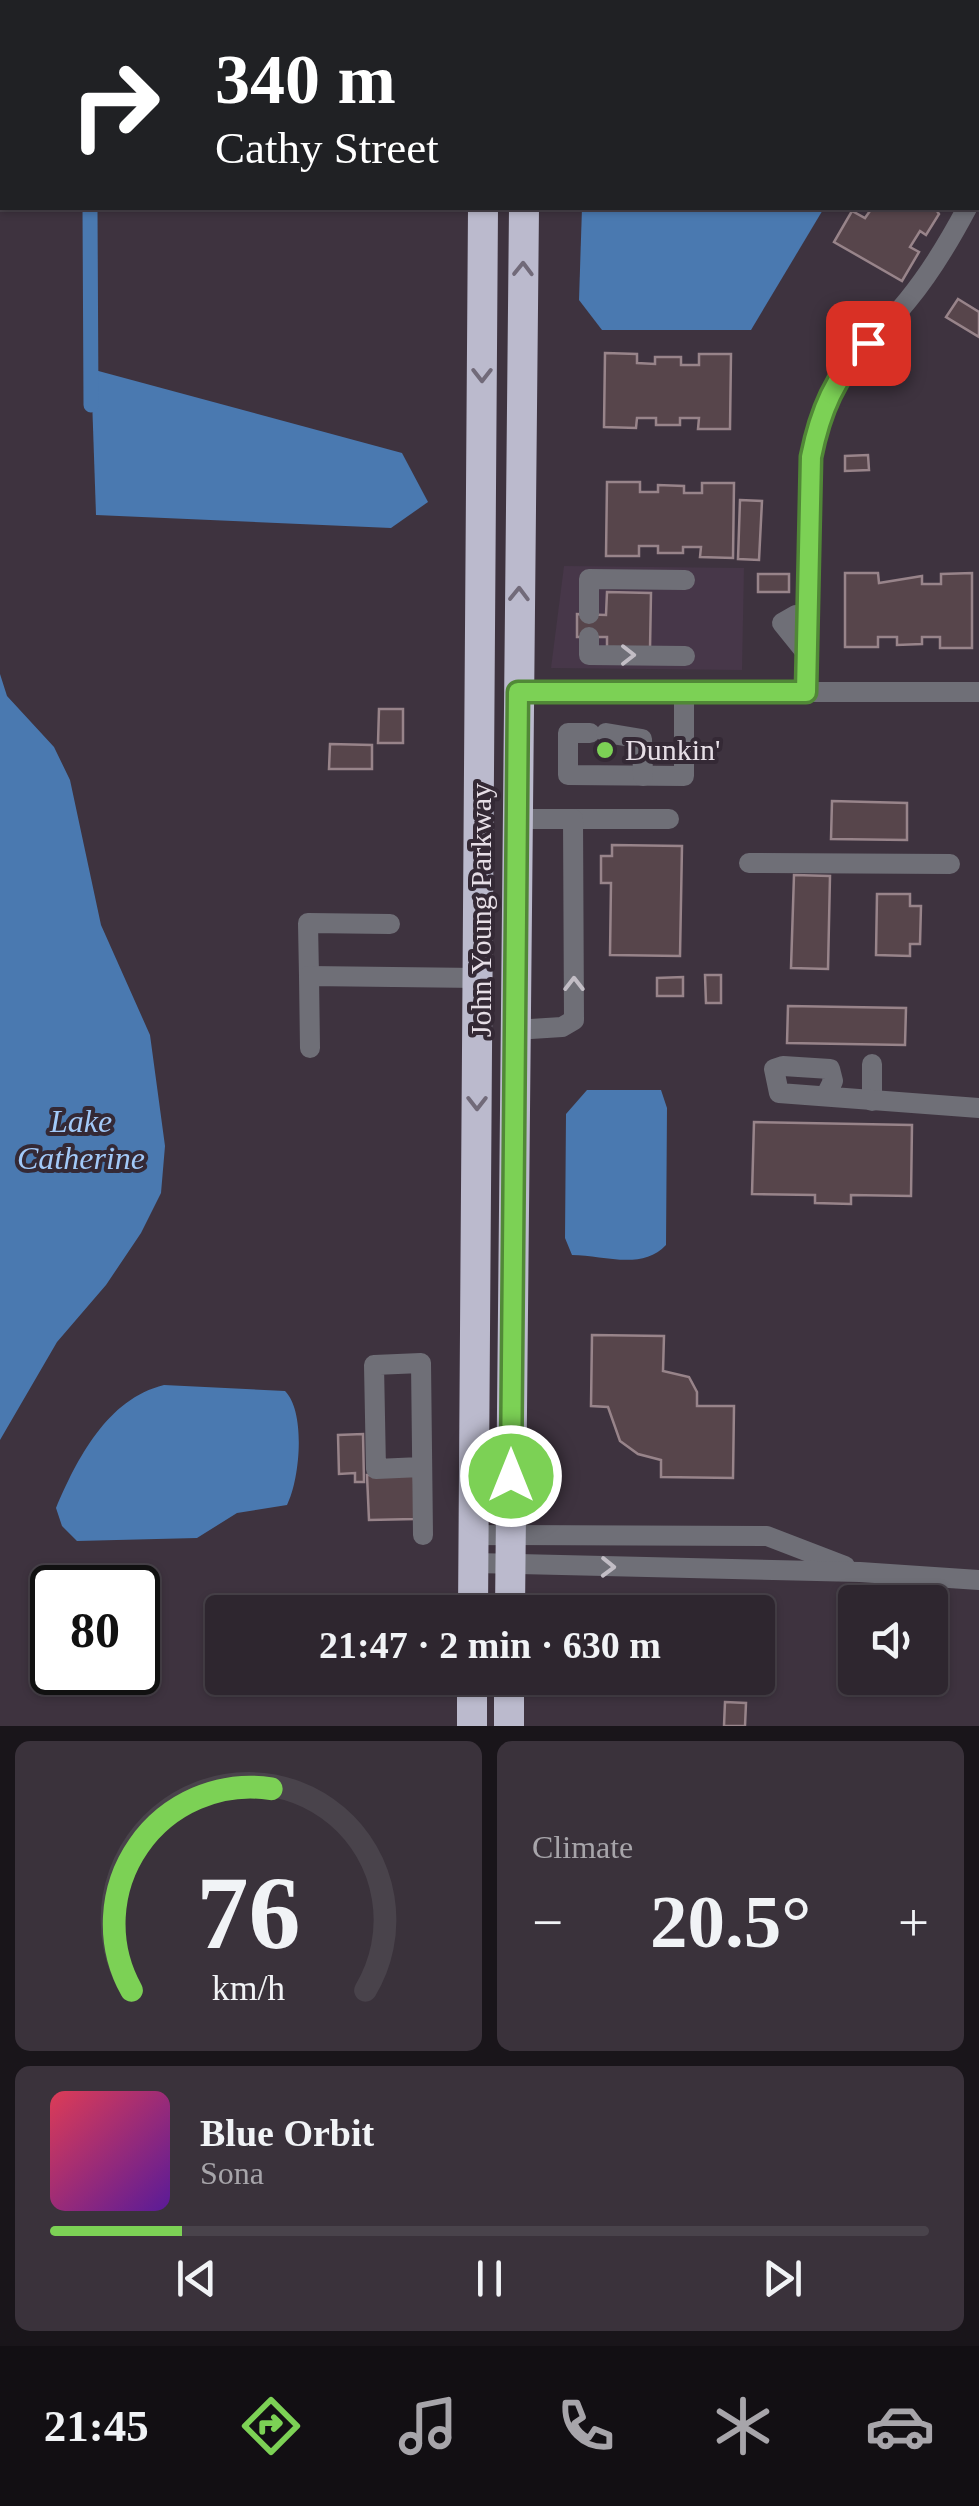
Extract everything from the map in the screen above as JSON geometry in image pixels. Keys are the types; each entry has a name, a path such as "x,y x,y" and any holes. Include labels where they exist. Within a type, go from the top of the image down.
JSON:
{"highway":[{"name":"John Young Parkway","path":"473,1595 483,210"},
{"name":"John Young Parkway","path":"510,1595 524,210"},
{"path":"480,586 498,663 518,692"},
{"path":"472,1695 472,1726"},
{"path":"508,1726 509,1695"}],"street":[{"path":"806,692 811,457 818,422 851,359 908,300 967,210"},
{"path":"589,614 589,578 685,580"},
{"path":"589,637 589,655 685,656"},
{"path":"518,692 979,692"},
{"path":"643,776 642,740 568,732 568,776 643,776 684,776 684,692"},
{"path":"516,819 669,818"},
{"path":"515,1030 562,1028 574,1020 573,820"},
{"path":"749,863 950,864"},
{"path":"310,1048 308,922 390,924"},
{"path":"309,976 478,978"},
{"path":"872,1064 872,1101"},
{"path":"826,1095 979,1108"},
{"path":"421,1467 376,1468 374,1365 421,1364 423,1535"},
{"path":"473,1549 767,1536 860,1572"},
{"path":"767,1536 767,1570"},
{"path":"473,1549 979,1580"}],"shaded area":[{"path":"564,566 744,568 742,670 551,668"}],"water":[{"path":"582,210 823,210 751,330 602,330 579,300"},
{"path":"91,369 402,453 428,502 391,528 96,515"},
{"name":"Lake Catherine","path":"0,674 7,696 54,747 70,780 101,925 150,1035 165,1146 161,1193 141,1233 106,1285 57,1342 0,1440"},
{"path":"587,1090 661,1090 667,1108 666,1245 646,1258 572,1255 565,1238 566,1114"},
{"path":"164,1385 285,1391 296,1414 299,1446 287,1505 237,1513 197,1538 77,1541 62,1526 56,1508 84,1451 126,1403"}],"building":[{"path":"871,210 936,210 939,214 926,235 920,231 910,247 919,252 902,281 834,242 852,211 865,218"},
{"path":"958,299 979,312 979,337 946,317"},
{"path":"605,353 637,354 637,363 655,364 655,357 681,357 681,365 699,365 699,354 731,354 730,429 698,429 699,418 680,418 680,425 656,425 656,418 637,418 636,428 604,427"},
{"path":"868,455 869,470 845,471 845,456"},
{"path":"607,482 640,482 640,492 658,492 658,485 684,486 684,493 702,493 702,483 734,483 733,558 700,557 701,547 683,547 683,553 658,553 658,546 639,546 639,556 606,556"},
{"path":"740,500 762,501 759,560 738,559"},
{"path":"845,573 878,573 879,583 922,576 922,584 941,584 941,574 972,573 972,648 940,648 940,637 922,637 922,644 897,645 897,637 878,637 878,647 845,647"},
{"path":"758,574 789,574 789,592 758,592"},
{"path":"607,592 651,593 650,649 607,648 607,637 577,637 577,614 606,615"},
{"path":"379,709 403,709 403,743 378,743"},
{"path":"330,744 372,745 372,769 329,769"},
{"path":"832,801 907,803 907,840 831,839"},
{"path":"612,845 682,846 680,956 610,955 611,883 601,883 601,856 612,856"},
{"path":"794,875 830,876 828,969 791,968"},
{"path":"877,894 910,894 910,906 921,906 920,944 910,944 910,956 876,955"},
{"path":"705,975 721,975 721,1003 706,1003"},
{"path":"683,977 683,996 657,996 657,978"},
{"path":"788,1006 906,1008 905,1045 787,1043"},
{"path":"754,1122 912,1125 911,1196 851,1195 851,1204 815,1203 815,1195 752,1194"},
{"path":"592,1335 664,1336 663,1371 689,1377 697,1392 697,1406 734,1406 733,1478 661,1477 661,1460 638,1454 620,1441 608,1407 591,1406"},
{"path":"363,1434 364,1482 355,1482 355,1473 339,1474 338,1435"},
{"path":"414,1474 415,1519 369,1520 367,1475"},
{"path":"725,1702 746,1703 745,1726 724,1726"}],"waterway":[{"path":"90,210 91,405"}],"place":[{"name":"Dunkin'","path":"605,750"}],"route":[{"path":"511,1476 518,692 806,692 811,457 818,422 833,386 851,359 868,343"}]}
